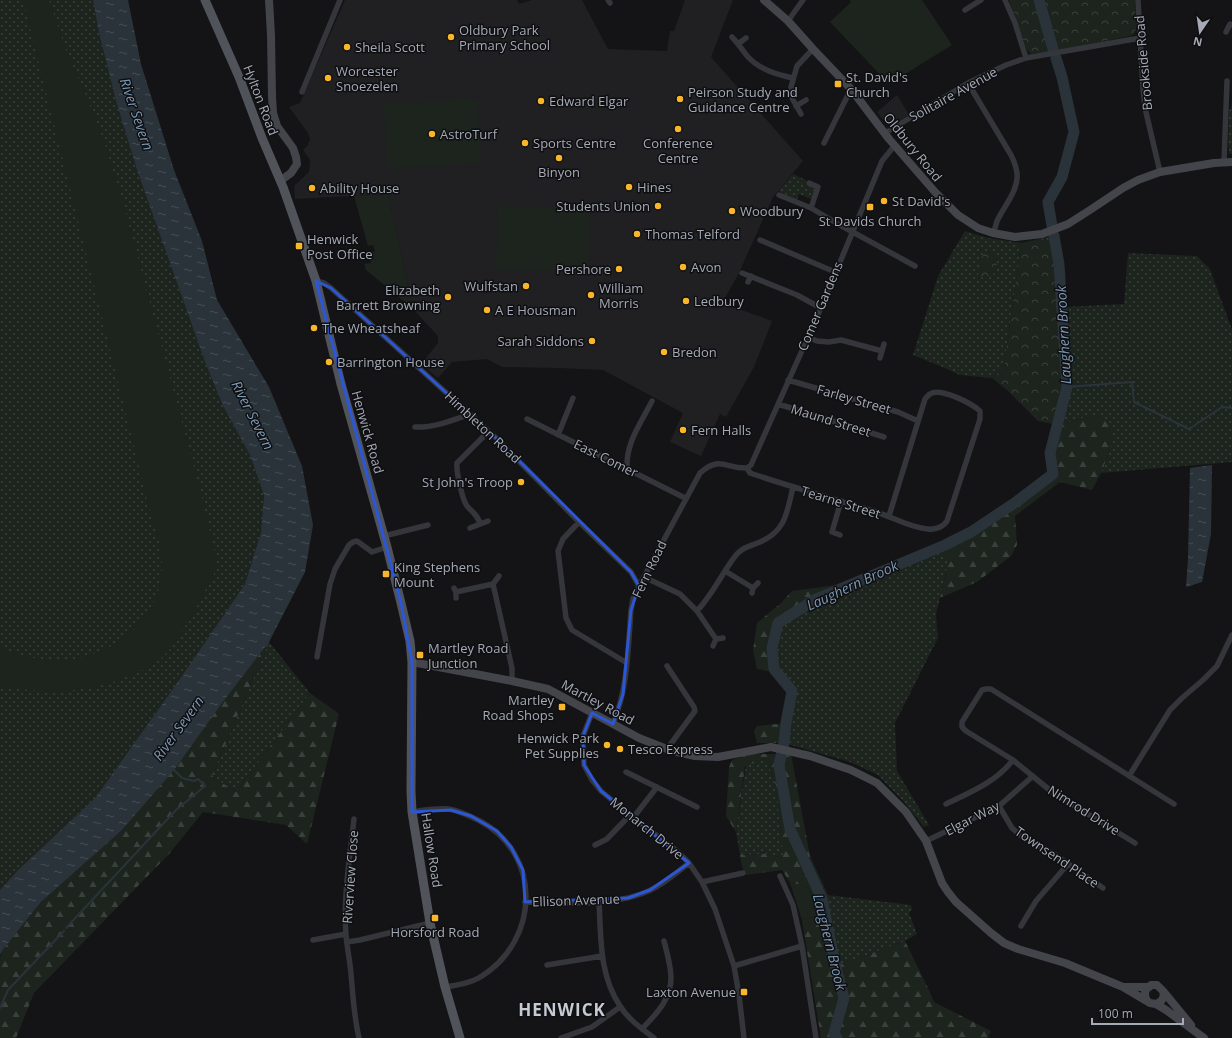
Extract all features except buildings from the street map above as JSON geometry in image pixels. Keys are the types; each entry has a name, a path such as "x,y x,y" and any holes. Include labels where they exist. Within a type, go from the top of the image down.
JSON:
{"main road":[{"name":"Hylton Road","path":"205,0 239,77 292,211"},
{"path":"269,0 273,114 277,126 293,148 296,157 296,164 291,173 280,181"},
{"name":"Oldbury Road","path":"764,0 788,21 851,89 885,133 935,192 958,215 978,228 993,233 1015,237 1042,234 1068,224 1123,188 1160,172 1190,166 1228,162"},
{"name":"Henwick Road","path":"292,211 316,281 341,384 387,547 410,641 412,662"},
{"name":"Martley Road","path":"412,662 548,689 639,738 667,749 695,756 718,757 771,746 810,756 851,770 877,783 889,794 906,812 926,841"},
{"name":"Hallow Road","path":"412,662 412,812 430,924 445,987 460,1038"},
{"path":"926,841 942,883 948,892 956,902 1004,943 1018,949 1083,969 1153,1004 1156,1004 1204,1038"},
{"path":"1123,988 1149,987 1152,985 1158,985 1197,1032"},
{"path":"1147,1001 1145,992 1149,987"},
{"path":"1156,1004 1163,999 1163,991"}],"street":[{"path":"302,92 340,0"},
{"path":"788,21 803,0"},
{"path":"965,10 981,0"},
{"path":"1006,0 1026,58"},
{"name":"Brookside Road","path":"1138,0 1144,95 1160,172"},
{"path":"1226,32 1231,24 1232,17"},
{"path":"732,37 749,58 759,65 776,74 793,78"},
{"path":"738,44 746,38"},
{"name":"Solitaire Avenue","path":"885,133 968,83 1006,65 1026,58 1140,38"},
{"path":"801,114 792,98 791,87 797,66 813,49"},
{"path":"1227,82 1229,95 1228,162"},
{"path":"968,83 1011,155 1016,165 1018,174 1011,197 993,233"},
{"path":"824,143 851,89"},
{"path":"796,106 806,100"},
{"name":"Comer Gardens","path":"747,468 751,465 778,404 882,161 895,145"},
{"path":"809,183 818,187 810,208"},
{"path":"779,194 810,208 915,266"},
{"path":"760,240 835,272"},
{"path":"742,273 750,279 796,295 820,308"},
{"name":"Himbleton Road","path":"316,281 324,282 331,288 496,438 631,572 639,586"},
{"path":"807,337 817,341 829,342 841,340 882,351"},
{"path":"880,358 884,344"},
{"name":"Farley Street","path":"788,380 898,412 918,421"},
{"name":"Tearne Street","path":"747,468 750,473 874,511 921,528 930,530 938,528 943,526 947,521 980,419 980,411 974,406 948,394 939,392 930,394 925,399 918,421"},
{"path":"558,435 573,398"},
{"path":"627,468 626,460 630,442 652,401"},
{"name":"Maund Street","path":"778,404 884,436"},
{"path":"415,427 438,424 470,414"},
{"name":"East Comer","path":"527,419 685,498"},
{"path":"889,516 918,421"},
{"path":"480,523 478,517 467,506 456,469 457,463 488,432"},
{"name":"Fern Road","path":"613,724 623,694 633,599 685,498 700,472 707,466 722,463 740,468 747,468"},
{"path":"697,611 712,593 725,571 743,548 759,543 775,534 785,520 793,487"},
{"path":"840,535 832,532 841,502"},
{"path":"470,528 488,521"},
{"path":"579,522 563,539 558,551 566,618 572,630 627,663"},
{"path":"384,536 428,525"},
{"path":"317,657 330,584 335,568 349,545 357,541 372,552 387,547"},
{"path":"725,571 752,590 758,583"},
{"path":"455,592 493,584 499,576"},
{"path":"644,577 680,594 697,611 716,640"},
{"path":"493,584 512,668 512,681"},
{"path":"1174,804 1129,776 1170,710 1217,666 1232,635"},
{"path":"713,646 716,640 723,638"},
{"path":"667,666 694,707 695,711 667,749"},
{"path":"666,678 672,673"},
{"name":"Nimrod Drive","path":"1129,776 991,690 982,690 962,722 962,727 1013,760 1052,792 1135,843"},
{"name":"Monarch Drive","path":"592,713 583,736 584,765 592,780 601,791 677,851 689,863 702,882 715,909 734,966 744,1038"},
{"path":"946,804 993,780 1006,769 1013,760"},
{"path":"626,772 697,807"},
{"name":"Elgar Way","path":"926,841 999,806 1033,776"},
{"path":"595,845 607,840 632,817 657,787"},
{"name":"Townsend Place","path":"999,806 1012,828 1020,835 1054,854 1103,888"},
{"path":"412,812 441,809 451,810 471,816 488,825 496,831 511,848 523,870 525,880 523,923 513,946 499,963 482,976 465,984 445,987"},
{"name":"Riverview Close","path":"354,819 349,859 346,934 355,1021 359,1038"},
{"name":"Ellison Avenue","path":"525,902 562,903 628,898 650,890 668,880 689,863"},
{"path":"1021,926 1036,901 1068,864"},
{"path":"702,882 742,873"},
{"path":"780,876 793,904 802,946 816,1038"},
{"path":"599,901 602,956 612,991 620,1007 642,1029 654,1038"},
{"path":"347,942 430,924"},
{"name":"Riverview Close","path":"313,940 346,934"},
{"path":"642,1029 659,1009 669,994 671,978 664,941"},
{"path":"734,966 802,946"},
{"path":"547,965 602,956"},
{"path":"561,1038 592,1027 620,1007"}],"highlighted area":[{"path":"316,281 331,288 496,438 631,572 639,586 631,610 623,694 613,724 592,713 583,736 584,765 601,791 689,863 650,890 628,898 525,902 523,870 511,847 497,831 471,816 451,810 412,812 412,662 401,603"}],"shaded area":[{"path":"345,0 517,0 519,4 532,0 582,0 608,49 667,51 670,31 674,31 685,0 733,0 711,57 803,161 773,197 738,275 722,303 772,321 754,367 726,417 720,414 701,456 670,442 683,413 603,370 502,367 487,359 452,362 438,378 421,364 438,343 438,336 413,309 388,194 295,199 294,186 309,172 310,160 303,150 308,145 310,139 308,133 289,107 300,103"},
{"path":"897,95 909,115 896,123 884,121 877,112"}],"green space":[{"path":"0,0 93,0 99,33 116,101 137,170 205,362 223,406 250,455 264,495 261,532 245,584 95,798 17,871 0,890"},
{"path":"23,0 49,0 66,50 104,141 124,206 201,493 216,558 216,570 194,612 172,647 161,659 141,671 113,682 90,688 58,692 0,687 0,648 16,654 51,661 69,660 103,650 119,641 133,630 145,617 154,602 160,585 162,560 160,545 145,494"},
{"path":"850,0 922,0 952,45 889,84 830,22 851,2"},
{"path":"1009,0 1135,0 1136,29 1134,34 1130,36 1062,50 1031,54 1027,50"},
{"name":"AstroTurf","path":"477,99 481,163 387,168 384,104"},
{"path":"1232,102 1232,154 1230,154 1228,146 1229,110 1231,109"},
{"path":"793,174 806,180 805,184 814,187 815,190 811,199 799,194 797,200 778,191"},
{"path":"388,194 413,309 366,270 364,264 371,263 369,253 375,251 373,245 368,246 354,196"},
{"path":"498,206 590,208 588,271 496,270"},
{"path":"965,231 988,238 1021,243 1004,368 992,378 960,375 913,355 938,276"},
{"path":"1054,236 1059,264 1067,387 1058,425 1038,421 1007,390 992,378 1004,368 1021,243"},
{"path":"990,252 995,257 997,263 994,274 988,278 980,277 978,274 983,254"},
{"path":"1128,253 1197,256 1210,269 1232,330 1232,462 1101,473 1110,450 1087,417 1058,425 1067,387 1062,307 1124,304"},
{"path":"1087,417 1102,417 1113,425 1110,450 1101,473 1092,490 1060,482 1015,516 1017,545 1011,556 977,582 940,598 949,560 939,547 984,524 1053,474 1050,453 1058,425"},
{"path":"939,547 949,560 936,614 938,638 895,723 897,771 929,825 924,827 902,800 878,775 850,762 784,743 792,691 774,669 772,648 778,623 816,599"},
{"path":"852,583 816,599 778,623 772,648 774,669 778,673 757,669 753,650 757,623 781,603 792,591"},
{"path":"269,642 310,693 236,792 212,776"},
{"path":"269,642 212,776 236,792 310,693 339,714 307,844 286,825 203,812 169,854 34,993 16,1038 0,1038 0,957 5,947 41,902 121,831"},
{"path":"786,723 784,743 757,743 754,731 757,726"},
{"path":"750,754 791,754 810,856 828,895 822,899 811,895 806,886 790,883 782,870 746,875 740,855 765,854 783,858 777,788 766,759 745,766 736,832 726,816 729,767 732,760"},
{"path":"766,759 777,788 784,858 765,854 740,855 736,832 746,765"},
{"path":"790,883 806,886 811,895 822,899 825,914 802,920"},
{"path":"828,895 911,905 912,909 909,913 917,934 905,941 836,966 822,899"},
{"path":"825,914 836,966 905,941 934,1002 991,1031 988,1038 821,1038 802,920"}],"water":[{"name":"River Severn","path":"93,0 128,0 141,64 174,170 202,241 217,300 269,387 302,466 313,525 305,572 269,642 222,703 174,770 121,831 41,902 0,955 0,890 17,871 95,798 245,584 261,532 264,495 250,455 223,406 205,362 137,170 116,101 99,33"},
{"path":"1212,465 1211,534 1202,582 1186,587 1190,468"}],"waterway":[{"name":"Laughern Brook","path":"1039,0 1053,49"},
{"name":"Laughern Brook","path":"1052,226 1048,202 1062,177 1074,132 1062,77 1056,58"},
{"name":"Laughern Brook","path":"837,1038 834,1033 844,998 836,968 822,899 790,829 779,765 792,691 774,669 772,648 778,623 816,599 945,545 971,532 1016,502 1053,474 1050,453 1067,387 1059,264 1054,236"},
{"path":"1067,387 1132,382 1134,402 1189,429 1222,407 1232,408"},
{"path":"66,928 176,810 205,786 198,779 194,781 182,778 173,769"},
{"path":"0,1008 8,990 64,931"}],"place":[{"name":"Oldbury Park Primary School","path":"451,37"},
{"name":"Sheila Scott","path":"347,47"},
{"name":"Worcester Snoezelen","path":"328,78"},
{"name":"St. David's Church","path":"838,84"},
{"name":"Peirson Study and Guidance Centre","path":"680,99"},
{"name":"Edward Elgar","path":"541,101"},
{"name":"Conference Centre","path":"678,129"},
{"name":"AstroTurf","path":"432,134"},
{"name":"Sports Centre","path":"525,143"},
{"name":"Binyon","path":"559,158"},
{"name":"Hines","path":"629,187"},
{"name":"Ability House","path":"312,188"},
{"name":"St David's","path":"884,201"},
{"name":"Students Union","path":"658,206"},
{"name":"St Davids Church","path":"870,207"},
{"name":"Woodbury","path":"732,211"},
{"name":"Thomas Telford","path":"637,234"},
{"name":"Henwick Post Office","path":"299,246"},
{"name":"Avon","path":"683,267"},
{"name":"Pershore","path":"619,269"},
{"name":"Wulfstan","path":"526,286"},
{"name":"William Morris","path":"591,295"},
{"name":"Elizabeth Barrett Browning","path":"448,297"},
{"name":"Ledbury","path":"686,301"},
{"name":"A E Housman","path":"487,310"},
{"name":"The Wheatsheaf","path":"314,328"},
{"name":"Sarah Siddons","path":"592,341"},
{"name":"Bredon","path":"664,352"},
{"name":"Barrington House","path":"329,362"},
{"name":"Fern Halls","path":"683,430"},
{"name":"St John's Troop","path":"521,482"},
{"name":"King Stephens Mount","path":"386,574"},
{"name":"Martley Road Junction","path":"420,655"},
{"name":"Martley Road Shops","path":"562,707"},
{"name":"Henwick Park Pet Supplies","path":"607,745"},
{"name":"Tesco Express","path":"620,749"},
{"name":"Horsford Road","path":"435,918"},
{"name":"Laxton Avenue","path":"744,992"}],"district":[{"name":"HENWICK","path":"562,1009"}]}
